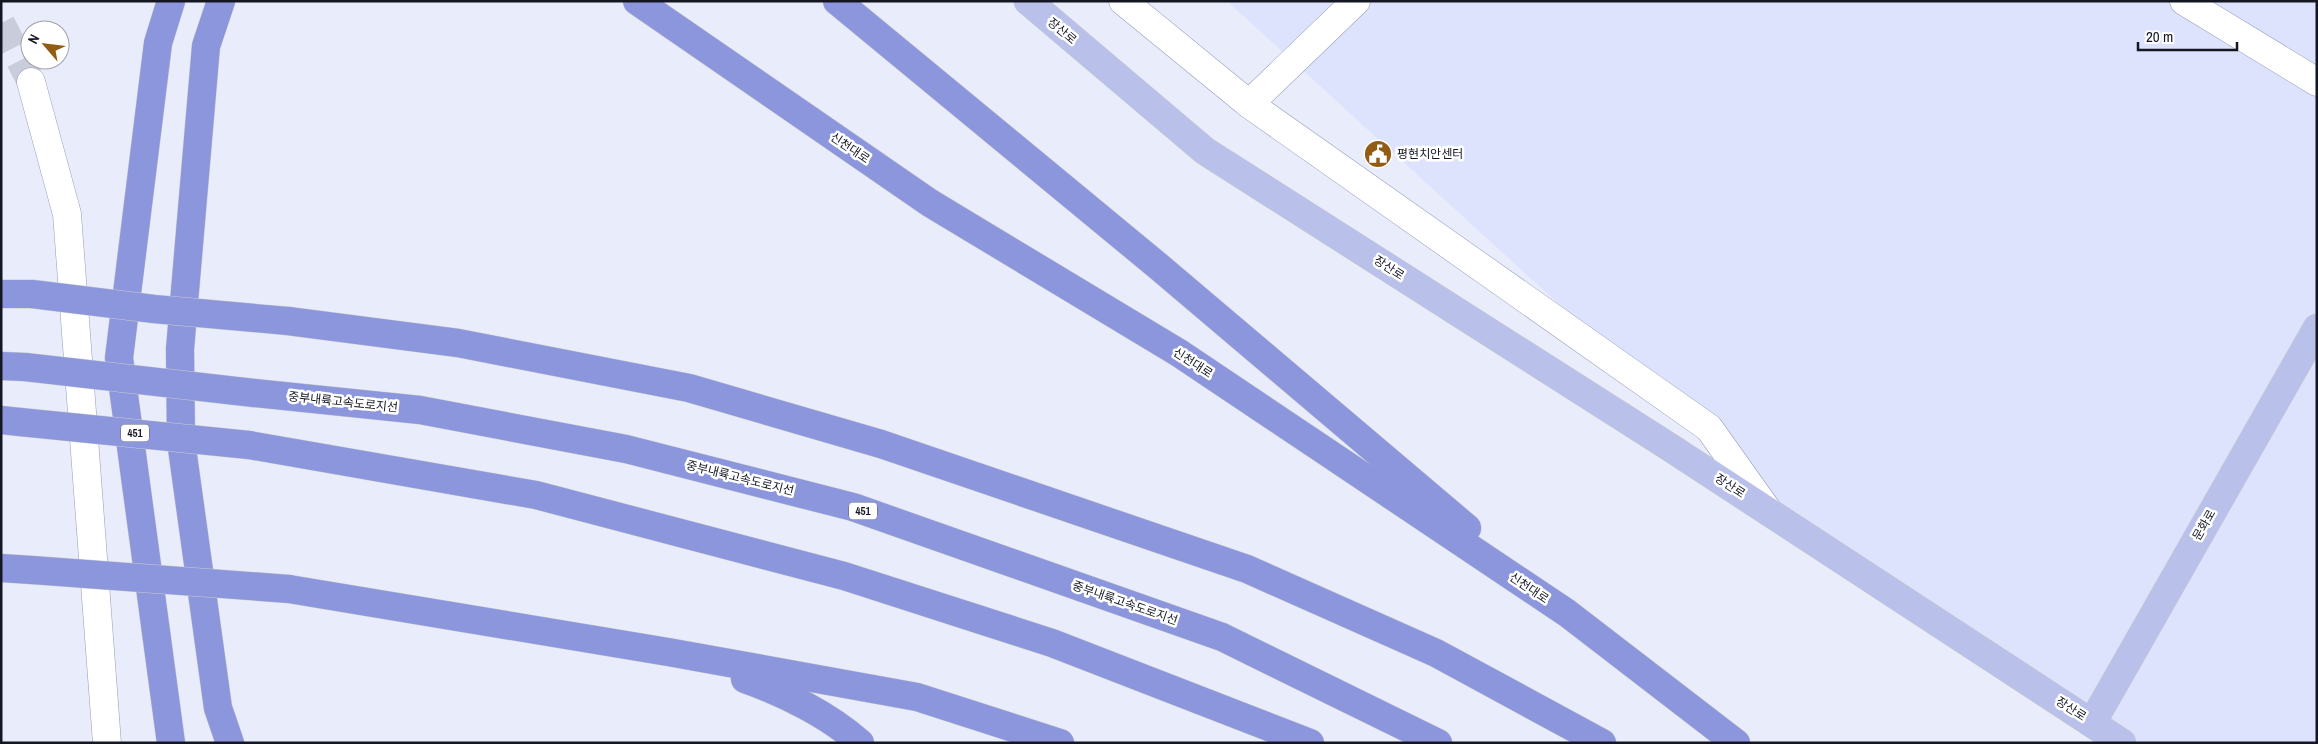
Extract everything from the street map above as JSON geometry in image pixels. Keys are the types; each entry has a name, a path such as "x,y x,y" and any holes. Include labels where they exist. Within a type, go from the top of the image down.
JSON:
{"highway":[{"path":"171,1 158,43 119,358 171,743"},
{"path":"221,1 206,46 180,349 180,395 181,441 218,708 230,743"},
{"name":"신천대로","path":"637,1 930,203 1179,353 1567,613 1736,743"},
{"path":"837,1 1158,266 1567,613"},
{"path":"1,294 32,294 154,310 288,321 458,344 689,388 881,444 1247,569 1436,653 1602,743"},
{"name":"중부내륙고속도로지선","path":"13,367 420,410 626,449 853,507 1222,637 1438,743"},
{"name":"451","path":"10,421 249,445 536,495 844,576 1052,643 1310,743"},
{"path":"1,568 289,589 668,652 917,697 1060,743"},
{"path":"668,652 777,690 849,733 860,743"}],"main road":[{"name":"장산로","path":"1028,1 1204,151 1768,511 2122,743"},
{"name":"문화로","path":"2092,723 2317,328"}],"street":[{"name":"장산로","path":"1124,1 1249,104 1709,428 1768,511"},
{"path":"1249,104 1356,1"},
{"path":"2184,1 2317,82"},
{"path":"31,82 68,214 107,743"}],"shaded area":[{"path":"1227,1 2317,1 2317,743 2116,743 1827,549"}],"tunnel":[{"path":"1,23 31,82"}],"place":[{"name":"평현치안센터","path":"1378,154"}]}
